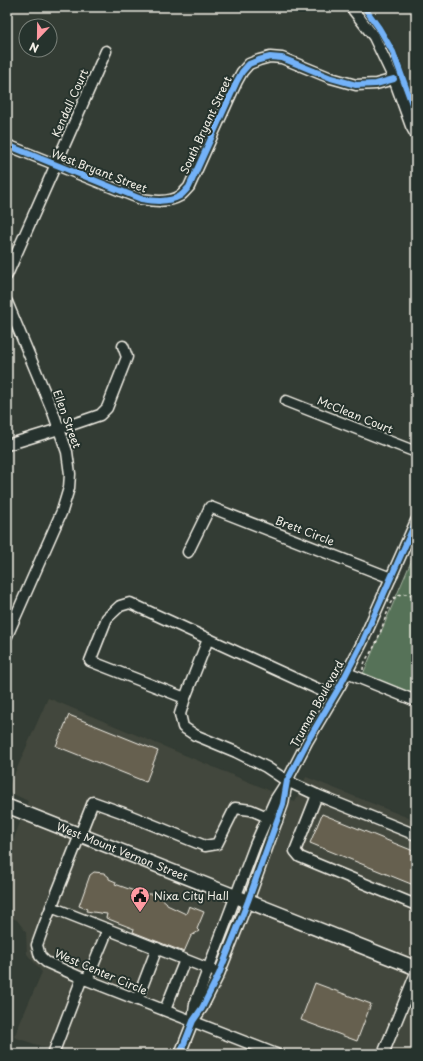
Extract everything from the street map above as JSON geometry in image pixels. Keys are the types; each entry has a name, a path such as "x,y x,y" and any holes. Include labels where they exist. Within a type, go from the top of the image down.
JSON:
{"main road":[{"name":"West Mount Vernon Street","path":"7,806 416,968"}],"street":[{"path":"352,7 374,37 394,79 411,126 416,135"},
{"name":"Kendall Court","path":"7,275 106,51"},
{"name":"South Bryant Street","path":"185,191 189,187 242,72 249,64 270,56 282,58 331,78 356,85 376,84 394,79"},
{"name":"West Bryant Street","path":"7,145 141,199 153,201 168,200 180,196 185,191"},
{"name":"Ellen Street","path":"7,302 59,429 67,452 70,474 69,488 62,511 7,636"},
{"path":"7,444 100,415 107,408 127,357 123,346"},
{"name":"McClean Court","path":"286,401 416,452"},
{"name":"Brett Circle","path":"188,552 210,507 391,578"},
{"name":"Truman Boulevard","path":"242,899 277,821 283,804 287,781 362,643 416,521"},
{"path":"185,698 90,661 107,618 120,606 130,603 334,696"},
{"path":"208,639 180,714 183,727 195,735 236,752 287,781 317,795 416,835"},
{"path":"346,673 416,701"},
{"path":"180,1054 193,1021 202,1008 219,974 242,899 255,845 275,800 287,781"},
{"path":"317,795 295,851 300,857 416,905"},
{"name":"West Center Circle","path":"267,817 251,810 235,808 217,844 205,846 93,802 37,945 40,956 46,962 84,979 276,1054"},
{"path":"267,817 277,821"},
{"path":"193,1021 195,1004 208,969 242,899"},
{"path":"51,907 219,974"},
{"path":"53,1054 84,979 108,929"},
{"path":"137,1000 157,948"},
{"path":"165,1010 185,960"},
{"path":"383,1054 416,973"}],"path":[{"path":"360,679 363,674 363,667 374,647 394,598 401,594 413,596 414,588"}],"shaded area":[{"path":"48,698 295,802 306,777 416,821 416,1054 47,1054 49,1049 14,1037 42,972 27,954 26,932 17,920 7,916 7,857 28,801 7,791"}],"green space":[{"path":"416,550 416,697 354,672 363,674"}],"building":[{"path":"69,715 158,751 146,782 56,746"},
{"path":"322,814 416,852 416,886 310,843"},
{"name":"Nixa City Hall","path":"94,872 104,873 109,877 109,879 116,882 115,884 137,892 139,890 144,894 159,896 167,903 167,905 186,914 189,906 204,912 197,929 199,931 191,936 184,952 133,932 134,929 106,918 107,914 86,911 87,909 79,906 90,875"},
{"path":"315,983 371,1004 357,1041 301,1020"}],"cycle path":[{"path":"364,7 379,28 393,52 416,115"},
{"path":"7,145 141,199 166,201 180,196 189,187 237,81 249,64 270,57 282,58 331,78 356,85 376,84 394,79"},
{"path":"180,1054 193,1021 202,1008 219,974 248,901 283,804 287,781 307,742 340,686 362,643 416,521"}],"place":[{"name":"Nixa City Hall","path":"140,913"}]}
